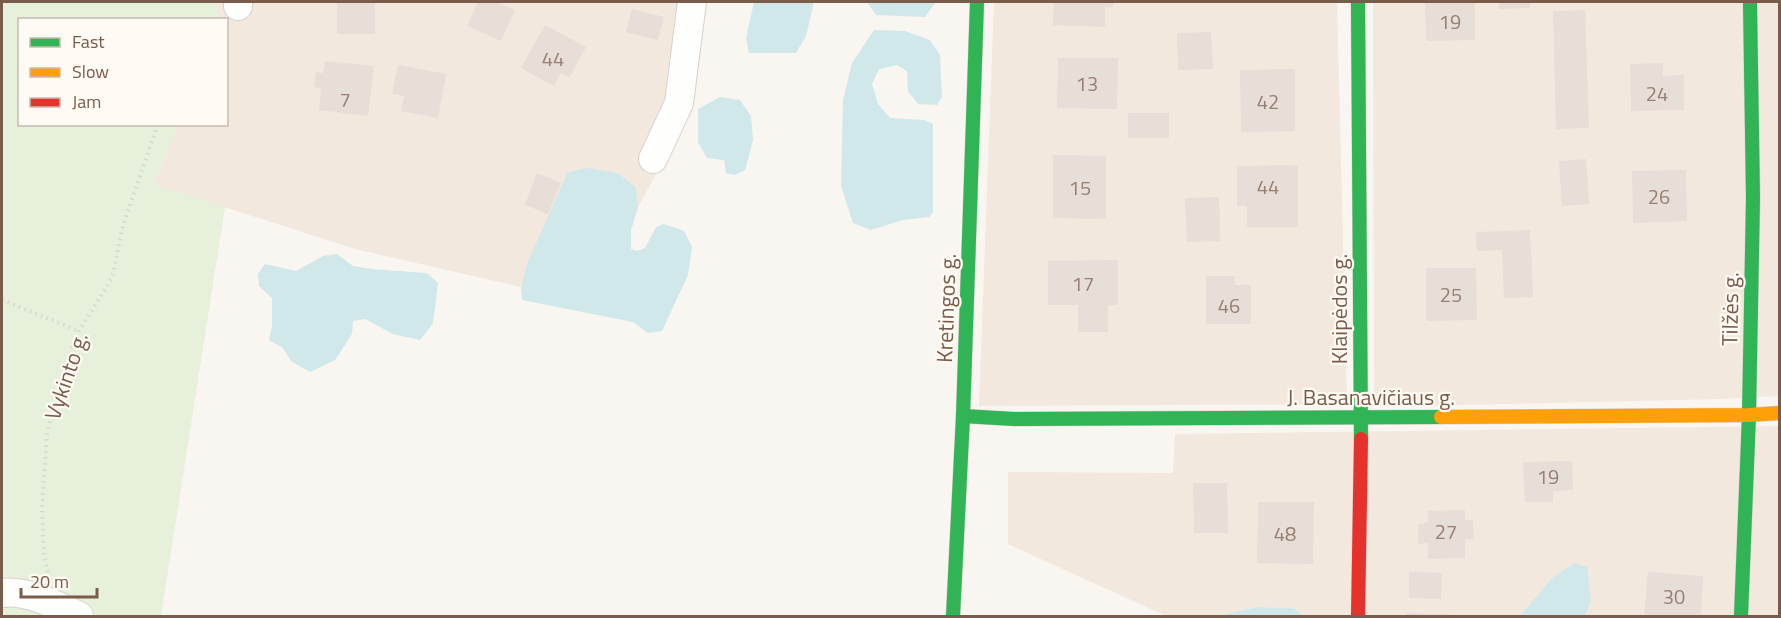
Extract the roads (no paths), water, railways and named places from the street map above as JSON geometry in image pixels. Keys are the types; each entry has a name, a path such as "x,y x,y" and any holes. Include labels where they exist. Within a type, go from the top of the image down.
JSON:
{"street":[{"path":"653,159 678,103 692,2"},
{"name":"Kretingos g.","path":"953,616 963,416 977,2"},
{"name":"Klaipėdos g.","path":"1358,2 1361,418 1358,616"},
{"name":"Tilžės g.","path":"1741,616 1749,416 1753,198 1750,2"},
{"name":"J. Basanavičiaus g.","path":"963,416 1361,418 1749,416 1779,413"},
{"path":"2,593 21,594 68,611"}],"water":[{"path":"754,2 814,2 806,36 796,53 749,53 746,38"},
{"path":"867,2 935,3 925,17 876,15"},
{"path":"874,30 905,31 930,40 940,55 942,97 937,105 918,104 908,91 907,71 897,65 879,69 872,84 878,104 890,118 924,120 933,124 933,212 929,217 903,220 871,230 853,223 841,186 843,100 852,63"},
{"path":"720,97 740,100 751,116 753,140 745,170 735,175 726,173 724,160 707,158 698,142 698,109"},
{"path":"588,168 617,173 636,187 638,208 631,230 631,249 637,251 645,248 656,227 664,224 684,231 692,247 688,275 662,331 648,333 633,322 522,300 521,287 528,261 568,172"},
{"path":"337,254 353,266 427,273 438,283 433,323 420,340 393,334 365,319 353,321 352,334 335,360 310,372 291,361 283,348 269,340 272,326 272,298 259,286 258,274 265,264 296,271 323,256"},
{"path":"1574,563 1587,567 1591,600 1585,616 1520,616 1551,579"},
{"path":"1257,607 1294,608 1303,616 1217,616"}]}
